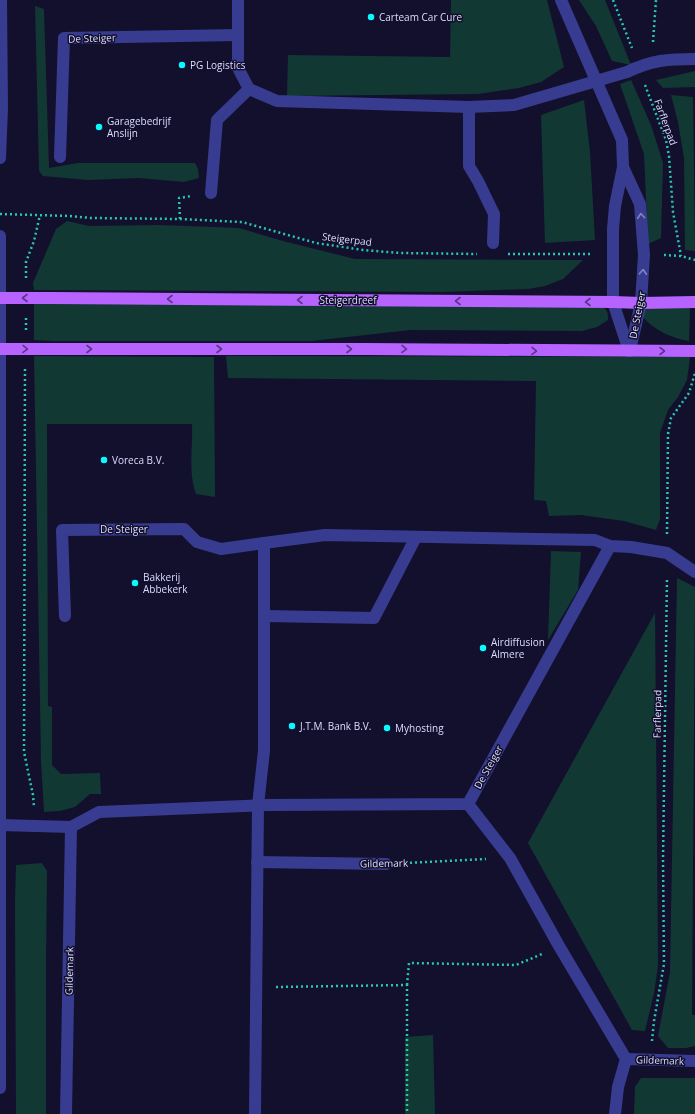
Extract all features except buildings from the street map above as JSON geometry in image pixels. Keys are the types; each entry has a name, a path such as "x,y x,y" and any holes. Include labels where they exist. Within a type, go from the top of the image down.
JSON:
{"main road":[{"name":"Steigerdreef","path":"0,298 641,303 695,302"},
{"path":"0,348 695,352"}],"street":[{"path":"0,158 2,108 1,0"},
{"path":"238,0 238,68 249,89 278,101 469,107 514,106 665,59 695,59"},
{"name":"De Steiger","path":"561,0 622,140 623,167 615,206 613,302 629,351"},
{"name":"De Steiger","path":"60,157 64,38 238,35"},
{"path":"211,193 216,120 249,89"},
{"path":"469,107 469,166 494,214 493,243"},
{"name":"De Steiger","path":"623,167 640,204 644,255 641,303 629,351"},
{"path":"0,236 0,1088"},
{"name":"De Steiger","path":"66,616 62,530 184,529 197,542 220,549 325,535 595,540 610,546 631,547 667,553 695,572"},
{"path":"264,616 374,618 416,537"},
{"path":"255,1114 258,805 264,751 264,544"},
{"name":"De Steiger","path":"468,804 610,546"},
{"path":"0,826 71,827 99,812 258,805 468,804"},
{"name":"Gildemark","path":"468,804 510,858 559,946 626,1059 618,1087 615,1114"},
{"name":"Gildemark","path":"66,1114 71,827"},
{"name":"Gildemark","path":"257,862 386,864"},
{"name":"Gildemark","path":"626,1059 651,1061 695,1061"}],"path":[{"name":"Farflerpad","path":"613,0 666,140 669,156 673,212 681,256"},
{"path":"652,63 656,0"},
{"path":"180,219 179,198 211,193"},
{"name":"Steigerpad","path":"0,214 242,222 316,243 363,250 400,253 478,254"},
{"path":"26,278 26,262 34,241 40,215"},
{"path":"502,254 581,254 614,256"},
{"path":"644,255 681,256 695,260"},
{"path":"26,310 26,334"},
{"path":"25,365 24,752 33,795 34,826"},
{"name":"Farflerpad","path":"651,1061 654,1021 664,964 663,858 668,434 671,418 689,393 695,373"},
{"name":"Gildemark","path":"386,864 510,858"},
{"path":"407,1114 407,985 409,963 516,965 559,946"},
{"path":"257,987 407,985"}],"green space":[{"path":"451,0 547,0 564,67 541,82 519,88 478,94 287,96 288,55 450,57"},
{"path":"579,0 605,0 631,65 612,61 596,26"},
{"path":"35,6 44,9 49,168 78,163 195,163 198,169 199,178 184,182 139,178 88,180 43,176 39,171"},
{"path":"695,71 695,87 663,88 656,80"},
{"path":"631,80 651,125 663,163 661,238 648,244 644,154 620,84"},
{"path":"671,95 693,97 695,251 685,250 684,158 678,122"},
{"path":"584,100 590,152 595,240 545,243 541,115"},
{"path":"67,221 89,226 160,225 239,228 355,259 583,260 563,279 545,286 528,289 441,292 34,290 33,283 56,229"},
{"path":"34,304 600,306 605,308 608,315 608,320 597,327 582,331 410,330 312,341 55,341 34,340"},
{"path":"647,308 690,308 689,341 670,336 658,330 643,317 644,311"},
{"path":"34,356 214,357 215,497 196,494 191,468 192,424 47,424 48,706 52,707 52,765 61,774 100,773 101,794 90,794 75,807 60,811 44,812 41,760"},
{"path":"226,356 690,357 687,380 678,397 668,410 660,433 660,519 656,530 624,521 581,515 549,516 546,501 534,500 536,381 228,378"},
{"path":"551,551 581,552 578,590 548,640"},
{"path":"677,578 695,587 692,1015 695,1015 695,1046 686,1048 668,1048 658,1036 670,972"},
{"path":"655,613 658,966 654,993 645,1031 632,1030 528,843"},
{"path":"42,863 47,871 46,1114 16,1114 16,865"},
{"path":"433,1035 435,1114 405,1114 405,1037"},
{"path":"641,1078 695,1078 695,1114 634,1114 635,1087"}],"place":[{"name":"Carteam Car Cure","path":"371,17"},
{"name":"PG Logistics","path":"182,65"},
{"name":"Garagebedrijf Anslijn","path":"99,127"},
{"name":"Voreca B.V.","path":"104,460"},
{"name":"Bakkerij Abbekerk","path":"135,583"},
{"name":"Airdiffusion Almere","path":"483,648"},
{"name":"J.T.M. Bank B.V.","path":"292,726"},
{"name":"Myhosting","path":"387,728"}]}
